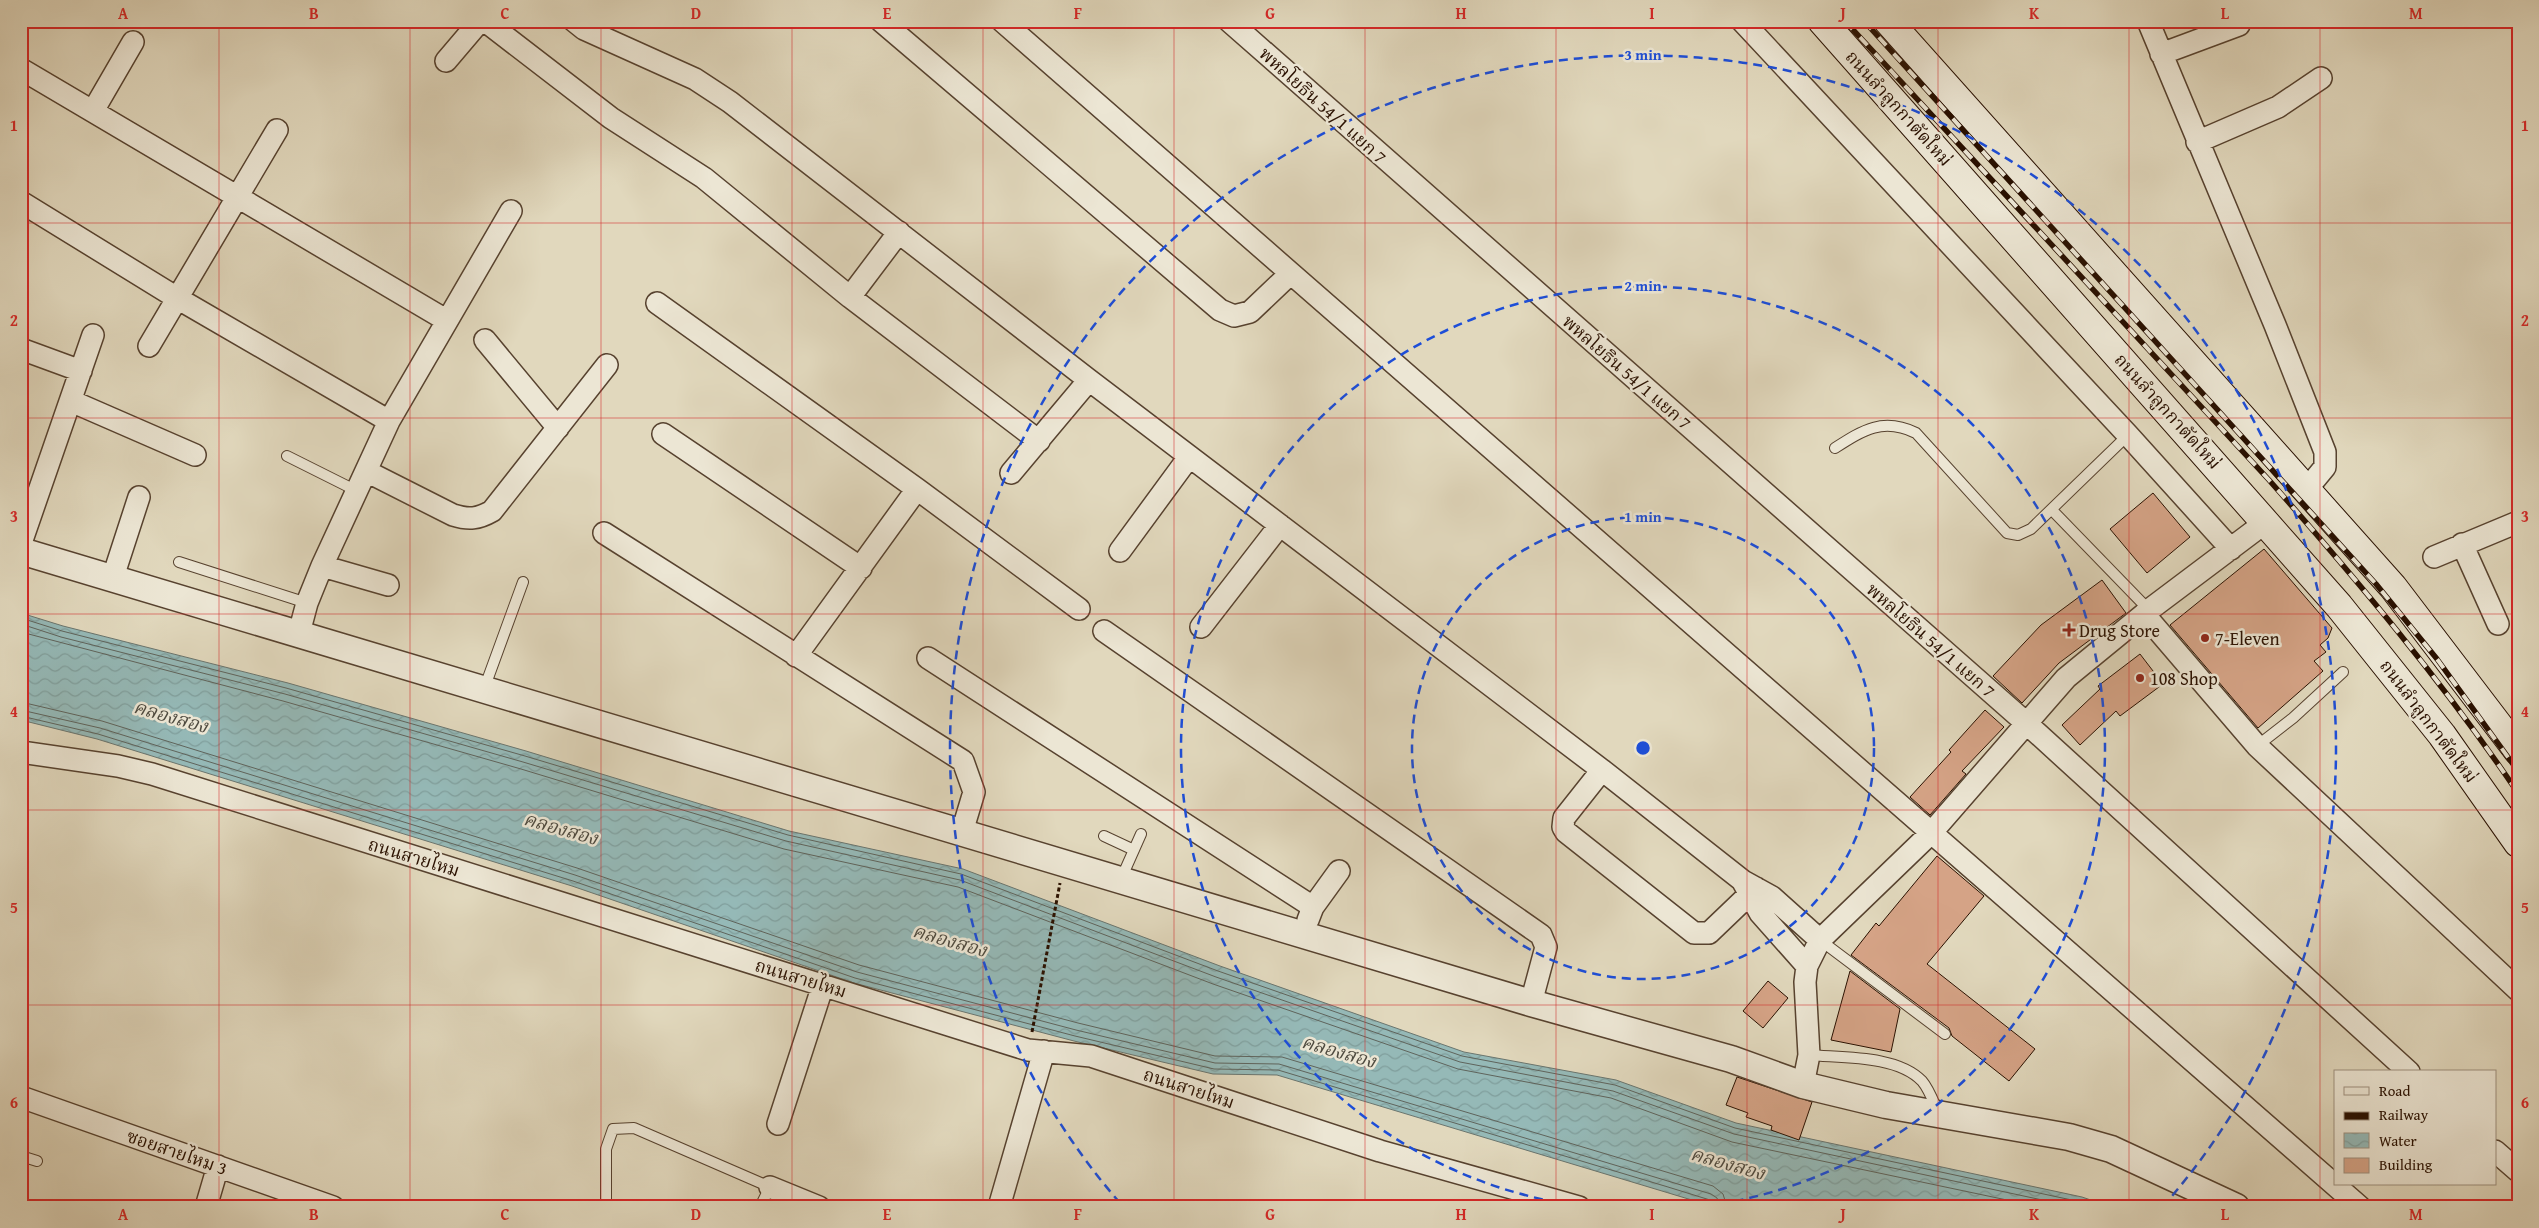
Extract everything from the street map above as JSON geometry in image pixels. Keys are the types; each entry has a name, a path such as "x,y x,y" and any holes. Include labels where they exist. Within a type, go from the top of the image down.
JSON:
{"main road":[{"name":"ถนนลำลูกกาตัดใหม่","path":"1822,21 2266,522 2391,670 2518,843"},
{"path":"1888,21 2393,587 2518,751"}],"street":[{"path":"446,61 480,21"},
{"path":"485,21 617,122 704,178 850,297 1039,441"},
{"path":"880,21 1220,310 1234,316 1250,312 1290,274"},
{"path":"1002,21 2334,1184"},
{"name":"พหลโยธิน 54/1 แยก 7","path":"1229,21 2025,722 2407,1070"},
{"path":"1742,21 2128,435 2231,549"},
{"path":"2148,21 2197,142 2275,324 2325,452 2325,467 2306,490"},
{"path":"583,24 695,79 713,90 1189,457 1602,770 1749,888 1772,897 1820,940"},
{"path":"2161,54 2239,25"},
{"path":"94,111 133,42"},
{"path":"21,69 446,320"},
{"path":"2197,142 2278,107 2321,78"},
{"path":"148,346 277,130"},
{"path":"21,202 178,298 389,421"},
{"path":"299,633 307,603 322,566 389,421 511,211"},
{"path":"850,297 899,232"},
{"path":"657,303 917,489 1079,609"},
{"path":"21,543 93,335"},
{"path":"485,340 558,428"},
{"path":"21,349 81,371"},
{"path":"366,471 453,515 466,519 479,518 492,511 607,365"},
{"path":"1011,473 1089,380"},
{"path":"71,400 195,455"},
{"path":"662,434 861,568"},
{"path":"1120,551 1189,457"},
{"path":"796,656 917,489"},
{"path":"113,577 139,497"},
{"path":"1803,1085 1809,1055 1805,982 1807,966 1820,940 1932,832 2025,722 2066,678 2146,612 2266,522"},
{"path":"2434,556 2518,522"},
{"path":"1201,627 1280,525"},
{"path":"604,533 964,762 974,792 962,832"},
{"path":"2462,544 2498,624"},
{"path":"21,551 484,688 1531,1003 1732,1059 1803,1085 1886,1105 2068,1137 2111,1149 2236,1207"},
{"path":"322,566 388,585"},
{"path":"2146,612 2256,746 2518,990"},
{"path":"1104,631 1541,935 1546,947 1531,1003"},
{"path":"928,658 1313,907"},
{"name":"ถนนสายไหม","path":"21,752 118,766 152,774 1028,1050 1038,1044 1092,1056 1380,1151 1579,1207"},
{"path":"1602,770 1564,818 1563,826 1566,832 1694,933 1708,933 1749,888"},
{"path":"1304,935 1313,907 1339,871"},
{"path":"1749,888 1760,913 1807,966"},
{"path":"778,1124 823,985"},
{"path":"999,1207 1038,1044"},
{"name":"ซอยสายไหม 3","path":"21,1097 333,1207"},
{"path":"2496,1152 2518,1171"},
{"path":"206,1207 218,1166"},
{"path":"2336,1186 2360,1207"},
{"path":"770,1188 819,1207"}],"lane":[{"path":"1835,448 1861,432 1879,425 1902,426 1916,433 2007,533 2018,535 2031,530 2128,435"},
{"path":"287,456 357,491"},
{"path":"2052,510 2146,612"},
{"path":"179,562 307,603"},
{"path":"484,688 523,582"},
{"path":"2256,746 2293,718 2343,672"},
{"path":"1121,880 1141,834"},
{"path":"1104,836 1134,850"},
{"path":"1820,940 1945,1034"},
{"path":"1809,1055 1890,1062 1908,1070 1923,1082 1939,1114"},
{"path":"606,1207 606,1148 613,1128 634,1128 770,1188 760,1207"},
{"path":"21,1156 37,1161"}],"path":[{"path":"1038,1044 1060,882"}],"water":[{"name":"คลองสอง","path":"21,613 63,626 288,683 526,751 789,831 963,869 1220,966 1464,1052 1616,1080 1736,1123 2082,1197 2111,1207 1715,1207 1277,1075 1213,1074 1074,1041 854,983 572,886 97,739 21,720"}],"building":[{"path":"2153,493 2190,537 2147,573 2110,529"},
{"path":"2264,549 2332,628 2328,638 2320,645 2326,652 2314,661 2323,671 2258,728 2170,625"},
{"path":"2102,580 2126,613 2059,663 2022,703 1993,676 2041,625"},
{"path":"2140,654 2163,684 2120,716 2116,711 2080,745 2062,725 2100,689 2098,686"},
{"path":"1985,710 2004,727 1962,771 1966,774 1930,815 1910,797 1951,752 1949,750"},
{"path":"1937,856 1984,896 1927,964 2035,1049 2009,1081 1952,1036 1949,1028 1851,955 1876,923 1879,926"},
{"path":"1850,971 1900,1009 1891,1052 1831,1040"},
{"path":"1768,981 1788,998 1763,1028 1743,1011"},
{"path":"1737,1077 1812,1102 1799,1140 1771,1130 1772,1126 1746,1117 1748,1113 1726,1105"}],"railway":[{"path":"1845,21 2269,480 2399,633 2460,711 2518,793"},
{"path":"1864,21 2376,584 2437,659 2518,771"}],"place":[{"name":"Drug Store","path":"2069,630"},
{"name":"7-Eleven","path":"2205,638"},
{"name":"108 Shop","path":"2140,678"}]}
